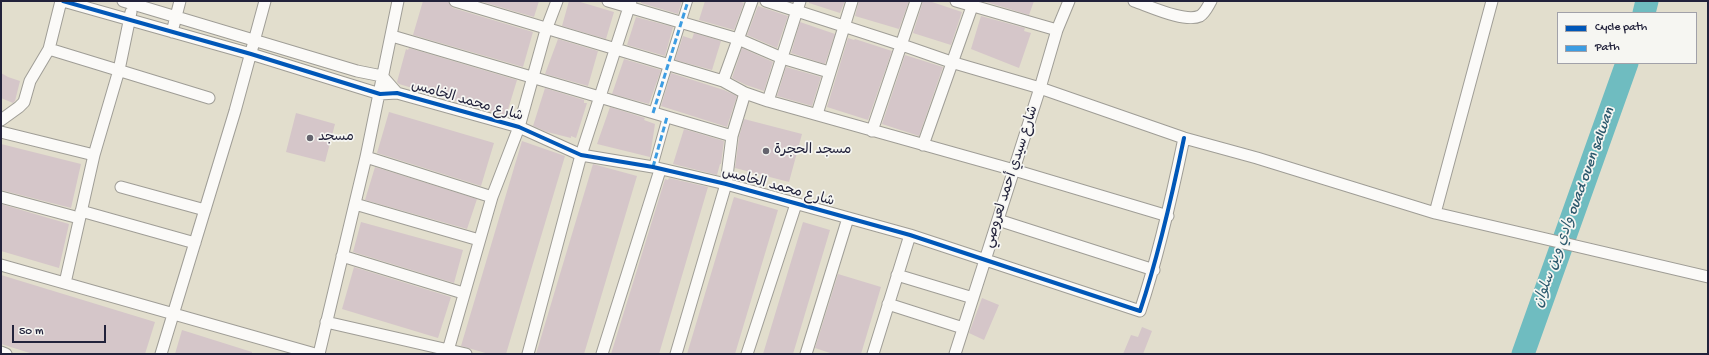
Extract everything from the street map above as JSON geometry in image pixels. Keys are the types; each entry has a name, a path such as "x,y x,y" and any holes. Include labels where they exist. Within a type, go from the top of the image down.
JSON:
{"street":[{"name":"شارع محمد الخامس","path":"62,1 251,54 380,94 397,93 519,127 581,155 656,168 726,184 910,235 1140,311 1154,270"},
{"path":"1,120 15,111 24,102 30,81 49,49 62,1"},
{"path":"172,32 180,1"},
{"path":"161,354 235,111 265,1"},
{"path":"319,354 366,158 398,1"},
{"path":"455,1 546,30 723,82 745,93 768,101 1014,170 1168,216"},
{"path":"447,352 492,197 519,127 546,30 557,1"},
{"path":"608,1 630,4 681,22 738,39 782,58 829,72"},
{"path":"653,113 688,1"},
{"path":"723,82 752,1"},
{"path":"766,1 798,6 844,27 951,62 1040,88 1184,138 1257,158 1435,212 1708,278"},
{"path":"817,114 852,1"},
{"path":"872,130 916,1"},
{"path":"956,1 973,4 1057,30"},
{"name":"شارع سيدي أحمد لعروصي","path":"955,354 1040,88 1057,30 1069,1"},
{"path":"1134,1 1176,15 1193,18 1201,16 1206,11 1211,1"},
{"path":"1435,212 1492,1"},
{"path":"65,283 94,155 119,70 130,19 128,2 357,71 382,76"},
{"path":"528,354 581,155 630,4"},
{"path":"923,144 951,62 973,4"},
{"path":"768,101 798,6"},
{"path":"392,36 732,136"},
{"path":"49,49 209,98"},
{"name":"شارع محمد الخامس","path":"382,76 397,93"},
{"path":"676,354 726,184 732,136 745,93"},
{"path":"602,354 656,168 667,117"},
{"path":"1,132 94,155"},
{"path":"998,220 1154,270 1168,216 1184,138"},
{"path":"366,158 492,197"},
{"path":"122,187 205,210"},
{"path":"1,198 80,215 195,243"},
{"path":"355,204 479,240"},
{"path":"747,354 796,204"},
{"path":"807,354 848,218"},
{"path":"873,354 896,275 910,235"},
{"path":"342,256 463,293"},
{"path":"1,265 315,354"},
{"path":"896,275 972,298"},
{"path":"888,304 963,328"},
{"path":"326,322 447,352 466,354"},
{"path":"1,352 6,354"}],"building":[{"path":"423,1 448,1 453,8 533,32 523,67 413,35"},
{"path":"479,1 539,1 534,17"},
{"path":"569,1 577,1 614,12 606,39 562,26"},
{"path":"641,1 682,1 678,14 641,3"},
{"path":"705,1 738,1 744,3 734,30 699,20"},
{"path":"809,1 845,1 840,13 809,3"},
{"path":"859,1 909,1 899,29 855,16"},
{"path":"923,1 929,1 962,12 951,45 913,33"},
{"path":"986,1 1034,1 1029,15"},
{"path":"758,6 788,16 777,48 747,35"},
{"path":"981,16 1025,28 1024,31 1031,33 1019,68 971,49"},
{"path":"636,17 673,27 665,56 627,45"},
{"path":"800,22 835,34 825,64 791,53"},
{"path":"694,33 721,41 712,70 675,60 683,36 692,39"},
{"path":"848,38 892,51 868,120 827,107"},
{"path":"558,39 598,51 588,86 545,74"},
{"path":"409,48 517,80 506,116 399,84 397,82 406,49 408,50"},
{"path":"742,48 773,62 764,91 746,85 732,78"},
{"path":"905,55 943,67 919,136 882,124"},
{"path":"624,59 661,70 649,104 612,94"},
{"path":"786,67 821,77 812,106 777,96"},
{"path":"1,73 20,81 15,101 13,103 1,98"},
{"path":"671,73 724,90 737,96 727,127 661,106"},
{"path":"545,88 584,100 584,103 587,103 576,138 547,132 533,126"},
{"path":"610,107 645,118 644,120 655,124 650,157 597,144"},
{"path":"389,112 494,143 481,186 377,153"},
{"name":"مسجد","path":"296,113 335,124 325,162 286,152"},
{"name":"مسجد الحجرة","path":"744,119 802,134 789,182 735,168 739,137"},
{"path":"684,129 724,141 721,164 717,175 673,164"},
{"path":"522,141 565,156 506,354 489,354 461,346"},
{"path":"1,144 81,164 71,208 1,190"},
{"path":"593,164 637,176 584,354 536,354"},
{"path":"375,167 477,199 467,229 365,200"},
{"path":"669,178 708,187 659,354 611,354 665,179 668,180"},
{"path":"734,197 778,210 735,354 687,354"},
{"path":"1,204 69,224 59,268 1,251"},
{"path":"361,222 463,250 454,283 353,252"},
{"path":"803,222 830,230 793,354 763,354"},
{"path":"354,267 451,297 438,338 342,309"},
{"path":"838,274 881,287 861,354 833,354 815,348"},
{"path":"1,275 155,322 145,354 33,354 1,344"},
{"path":"982,298 999,305 984,340 969,333"},
{"path":"1142,327 1152,331 1143,354 1123,354 1131,335 1138,337"},
{"path":"182,330 252,352 252,354 175,354"}],"waterway":[{"name":"وادي وين سلوان ouad ouen salwan","path":"1644,12 1647,1"},
{"name":"وادي وين سلوان ouad ouen salwan","path":"1523,354 1627,64"}],"marked path":[{"path":"653,113 688,1"},
{"path":"653,167 667,117"}],"cycle path":[{"path":"63,1 251,54 380,94 397,93 519,127 581,155 653,167 726,184 910,235 1140,311 1165,225 1184,138"}],"place":[{"name":"مسجد","path":"310,138"},
{"name":"مسجد الحجرة","path":"766,151"}]}
